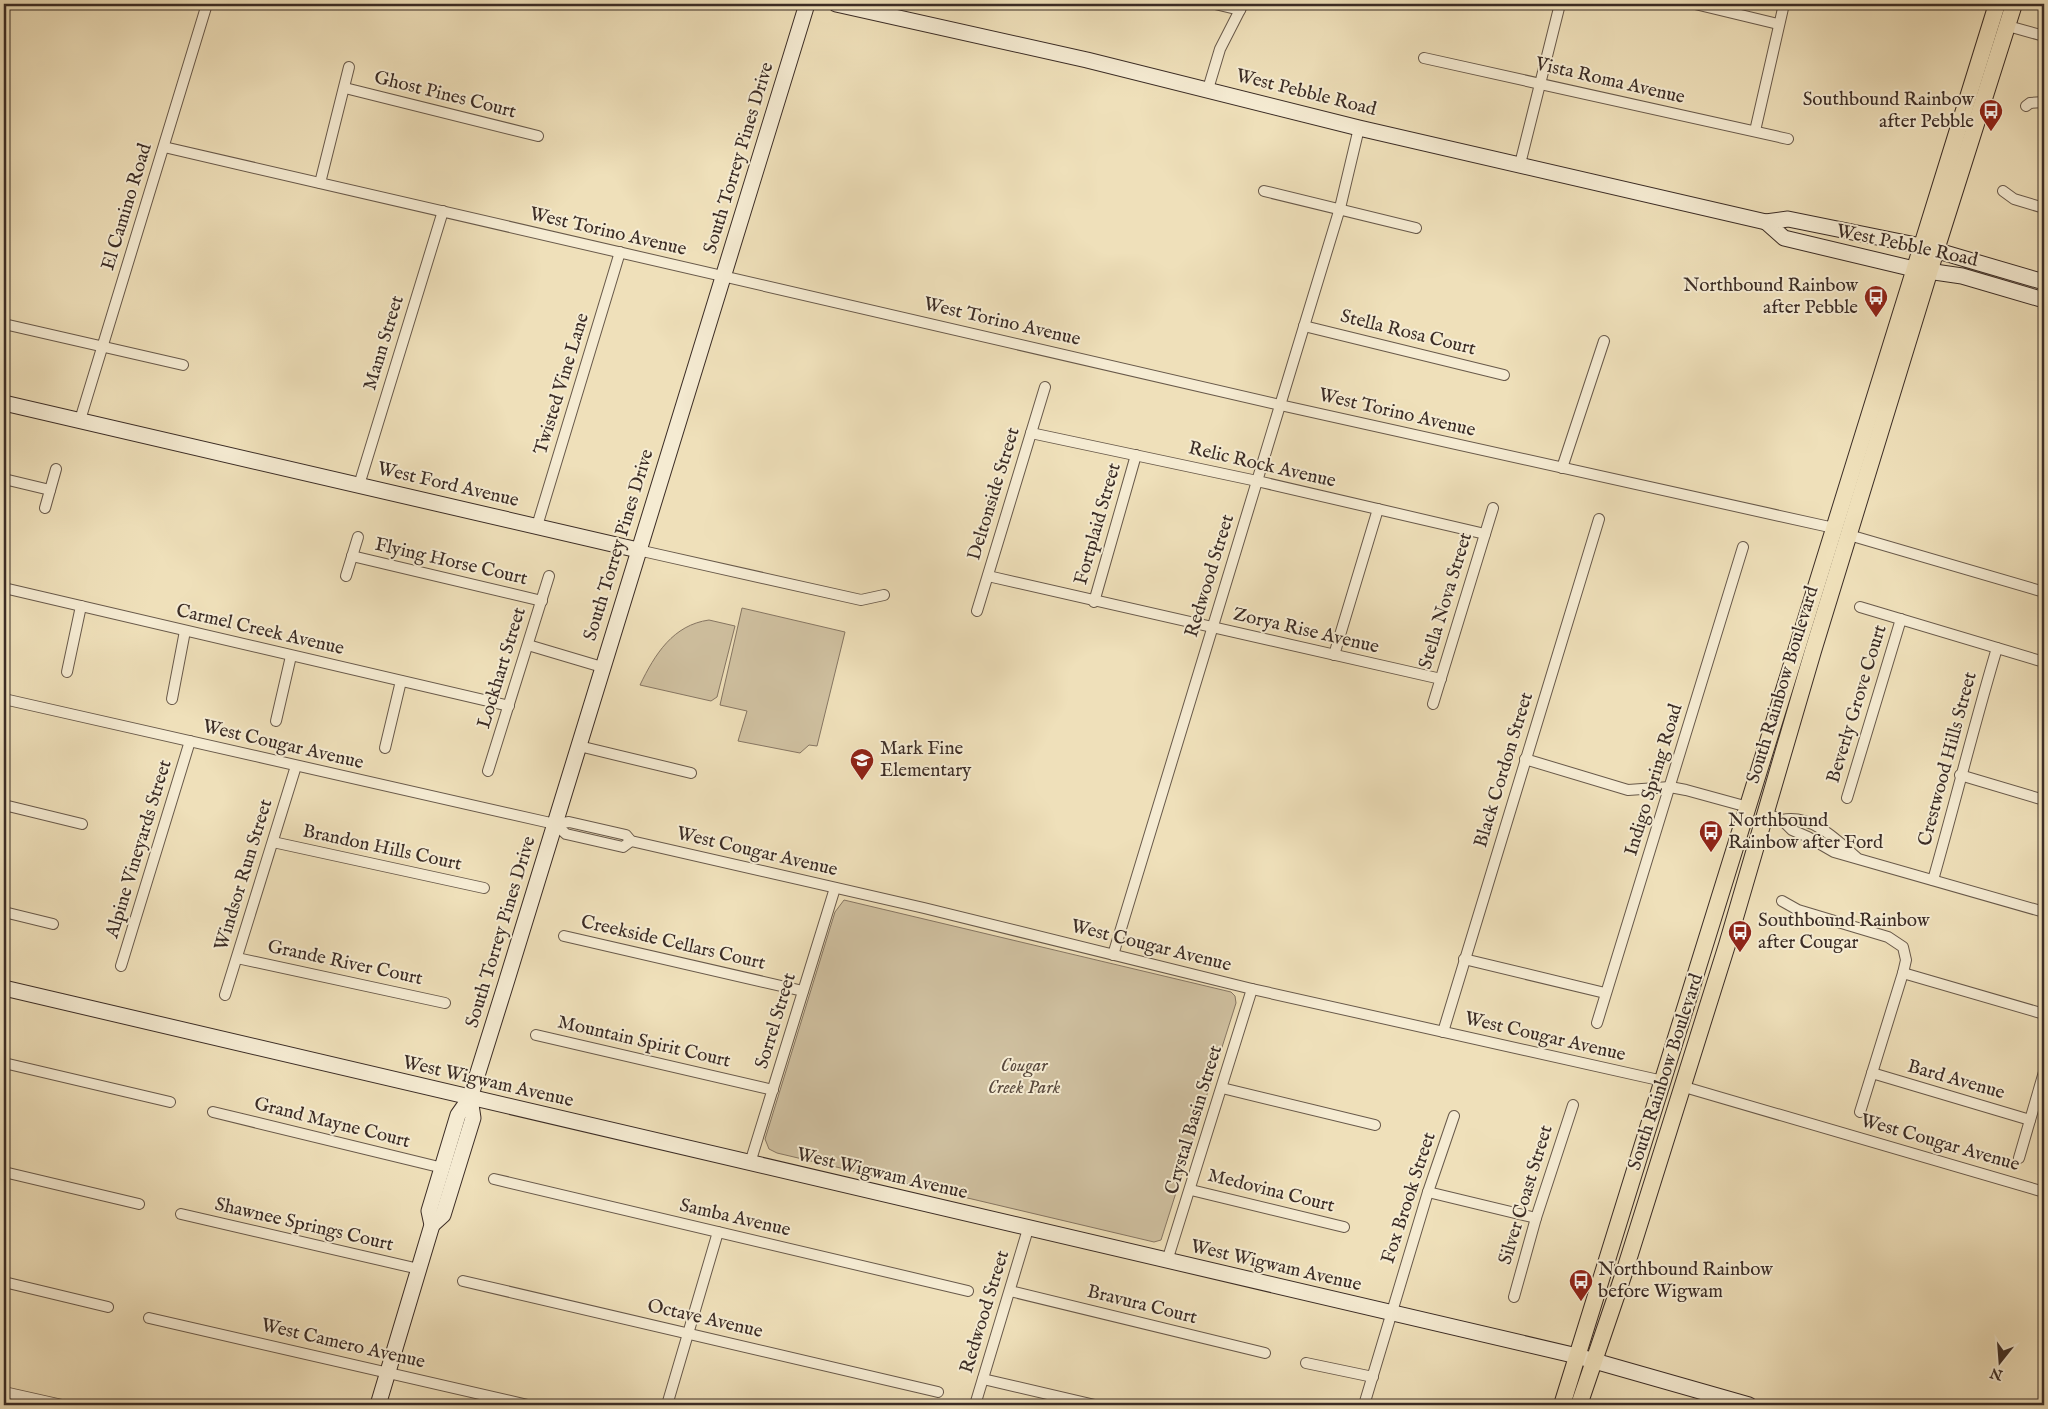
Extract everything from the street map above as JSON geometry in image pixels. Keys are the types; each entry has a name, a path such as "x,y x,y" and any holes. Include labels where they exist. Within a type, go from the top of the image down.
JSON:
{"main road":[{"name":"South Rainbow Boulevard","path":"1579,1405 1585,1359 1663,1081 1773,725 1842,532 1929,248 1997,4"},
{"path":"2005,4 2002,16 2004,24 2008,26"},
{"name":"South Rainbow Boulevard","path":"1929,248 1995,68 2014,4"},
{"path":"1991,20 1996,27 1996,33 1989,56 1995,68"},
{"name":"South Rainbow Boulevard","path":"1562,1405 1624,1273 1681,1086 1727,945 1764,814 1832,592 1828,577 1835,548 1842,532 1862,438 1922,270"},
{"path":"1764,814 1760,799 1772,757 1773,725"},
{"path":"1744,884 1741,863 1752,820 1748,807"},
{"path":"1681,1086 1677,1065 1694,1008 1690,992"},
{"path":"1656,1168 1653,1145 1667,1090 1663,1081"}],"street":[{"name":"El Camino Road","path":"80,420 207,4"},
{"name":"South Torrey Pines Drive","path":"378,1405 432,1225 429,1211 458,1115 470,1098 807,4"},
{"name":"West Pebble Road","path":"836,4 1087,60 1359,128 1766,222 1788,219 1929,248 2044,282"},
{"path":"1208,89 1220,49 1241,7 1215,4"},
{"path":"1520,164 1560,4"},
{"path":"1695,4 1778,24"},
{"path":"1755,131 1784,4"},
{"path":"2008,26 2044,36"},
{"name":"Vista Roma Avenue","path":"1424,58 1788,139"},
{"path":"320,183 349,67"},
{"name":"Ghost Pines Court","path":"345,88 538,136"},
{"path":"2026,106 2030,103 2044,102"},
{"name":"Redwood Street","path":"1113,955 1340,208 1359,128"},
{"name":"West Torino Avenue","path":"164,147 1280,405 1842,532 2044,592"},
{"path":"1264,191 1416,228"},
{"path":"2003,191 2014,199 2044,208"},
{"name":"Mann Street","path":"359,485 443,211"},
{"name":"West Pebble Road","path":"1766,222 1784,238 1922,270 1962,276 2044,300"},
{"name":"Twisted Vine Lane","path":"537,526 620,252"},
{"path":"4,324 183,365"},
{"name":"Stella Rosa Court","path":"1304,326 1504,375"},
{"path":"1562,468 1604,341"},
{"name":"Deltonside Street","path":"977,611 1045,388"},
{"name":"West Ford Avenue","path":"4,403 861,600 884,595"},
{"name":"Relic Rock Avenue","path":"1031,433 1257,481 1485,534"},
{"name":"Fortplaid Street","path":"1094,602 1136,455"},
{"path":"45,508 56,469"},
{"path":"4,479 50,490"},
{"name":"Stella Nova Street","path":"1433,704 1493,508"},
{"path":"1334,655 1378,509"},
{"name":"Black Cordon Street","path":"1443,1032 1599,519"},
{"name":"Flying Horse Court","path":"346,576 358,537"},
{"name":"Indigo Spring Road","path":"1597,1023 1743,547"},
{"name":"Flying Horse Court","path":"352,556 542,601"},
{"name":"Lockhart Street","path":"488,771 549,576"},
{"name":"Zorya Rise Avenue","path":"988,576 1094,602 1441,679"},
{"name":"Carmel Creek Avenue","path":"4,588 509,706"},
{"path":"67,672 81,606"},
{"path":"1860,607 2044,662"},
{"name":"Beverly Grove Court","path":"1847,798 1901,619"},
{"path":"172,699 185,631"},
{"path":"528,645 602,667"},
{"name":"Crestwood Hills Street","path":"1933,880 1955,804 1960,775 1998,648"},
{"path":"276,721 291,656"},
{"path":"385,748 401,681"},
{"name":"West Cougar Avenue","path":"4,699 555,824 566,834 623,847 631,841 835,888 1252,989 1663,1081"},
{"name":"Alpine Vineyards Street","path":"121,966 190,741"},
{"path":"579,746 692,773"},
{"path":"1525,759 1628,790 1670,787 1748,807"},
{"name":"Windsor Run Street","path":"225,995 296,766"},
{"path":"1960,775 2044,800"},
{"path":"4,805 82,824"},
{"path":"1764,814 1782,820 1792,830 1834,852 2044,912"},
{"name":"Brandon Hills Court","path":"273,842 484,888"},
{"name":"Sorrel Street","path":"750,1164 835,888"},
{"path":"1782,901 1798,910 1888,937 1903,947 1906,960 1903,973 1860,1112"},
{"path":"4,912 53,924"},
{"name":"Creekside Cellars Court","path":"564,936 803,990"},
{"name":"Grande River Court","path":"237,958 445,1003"},
{"path":"1464,959 1605,994"},
{"path":"1903,973 2044,1014"},
{"name":"West Wigwam Avenue","path":"4,988 1585,1359 1749,1405"},
{"name":"Crystal Basin Street","path":"1167,1261 1191,1190 1252,989"},
{"name":"Mountain Spirit Court","path":"536,1035 773,1090"},
{"path":"4,1063 170,1102"},
{"path":"2018,1158 2044,1072"},
{"name":"Bard Avenue","path":"1872,1073 2030,1120"},
{"name":"West Cougar Avenue","path":"1681,1086 2044,1192"},
{"path":"1222,1088 1375,1125"},
{"name":"South Torrey Pines Drive","path":"432,1225 443,1215 473,1118 470,1098"},
{"name":"Silver Coast Street","path":"1514,1296 1536,1218 1573,1105"},
{"name":"Grand Mayne Court","path":"213,1112 443,1168"},
{"name":"Fox Brook Street","path":"1364,1405 1428,1192 1454,1116"},
{"path":"4,1172 139,1204"},
{"name":"Samba Avenue","path":"494,1180 968,1291"},
{"name":"Medovina Court","path":"1191,1190 1344,1227"},
{"path":"1428,1192 1536,1218"},
{"name":"Shawnee Springs Court","path":"182,1214 418,1269"},
{"name":"Redwood Street","path":"975,1405 1028,1229"},
{"path":"667,1405 718,1232"},
{"name":"Octave Avenue","path":"462,1281 938,1392"},
{"path":"4,1282 108,1307"},
{"name":"Bravura Court","path":"1010,1291 1265,1353"},
{"name":"West Camero Avenue","path":"149,1318 528,1405"},
{"path":"1306,1363 1373,1377"},
{"path":"984,1379 1096,1405"},
{"path":"4,1392 62,1405"}],"green space":[{"path":"742,608 845,632 817,746 809,745 800,753 738,741 747,711 720,705"},
{"path":"709,620 735,626 717,697 711,701 640,685 659,652 675,635 696,623"},
{"name":"Cougar Creek Park","path":"844,900 1231,992 1235,996 1236,1003 1161,1240 1154,1242 777,1153 769,1149 765,1139 835,912"}],"place":[{"name":"Southbound Rainbow after Pebble","path":"1991,132"},
{"name":"Northbound Rainbow after Pebble","path":"1876,318"},
{"name":"Mark Fine Elementary","path":"862,781"},
{"name":"Northbound Rainbow after Ford","path":"1711,853"},
{"name":"Southbound Rainbow after Cougar","path":"1740,953"},
{"name":"Northbound Rainbow before Wigwam","path":"1581,1302"}]}
